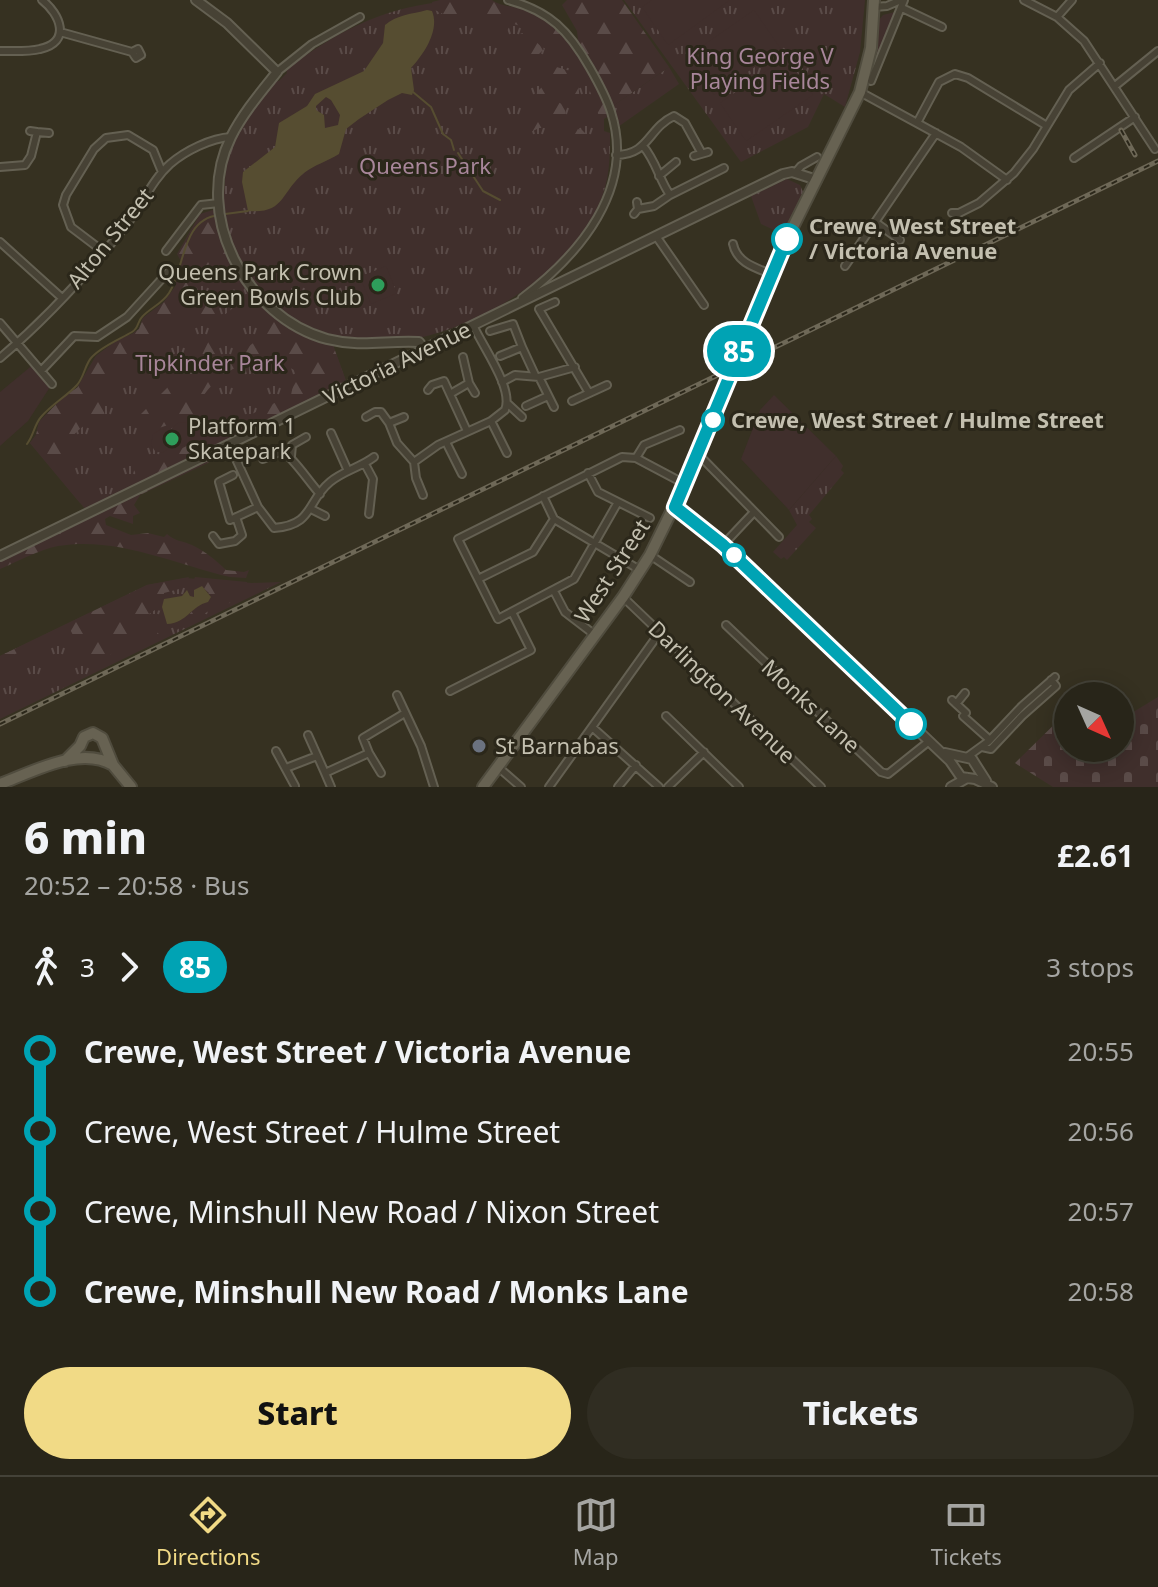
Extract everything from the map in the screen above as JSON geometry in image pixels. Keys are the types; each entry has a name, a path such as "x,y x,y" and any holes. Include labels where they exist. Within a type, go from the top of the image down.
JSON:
{"main road":[{"name":"West Street","path":"483,787 623,597 675,507 771,274 860,92 871,48 874,4"},
{"path":"64,761 80,746 84,737 93,733 102,738 113,765 129,786"},
{"path":"80,746 81,752 91,758 113,765"},
{"path":"0,784 64,761 91,758 104,752 105,746"}],"street":[{"path":"0,51 44,48 54,42 60,32 57,14 42,0"},
{"path":"196,0 227,23 277,72"},
{"path":"508,0 533,7 556,22 579,49 610,109 616,155 612,185 601,212 580,245 552,274 510,308"},
{"path":"1024,0 1057,17 1080,38 1100,63 1155,149"},
{"path":"1057,17 1072,0"},
{"path":"871,81 902,3"},
{"path":"874,4 887,6 902,3 942,27"},
{"path":"360,17 312,44 277,72 249,107 231,137 221,173 220,211 229,248 245,279 262,300 286,319 312,334 338,341 368,345 419,342 425,350"},
{"path":"60,32 132,52"},
{"path":"1115,86 1158,51"},
{"path":"952,213 975,206 1007,180 1025,161 1072,86 1100,63"},
{"path":"917,123 939,82 957,74 1047,126"},
{"path":"860,92 972,153 1007,180"},
{"path":"616,155 632,153 643,146 658,127 676,116 685,123 701,153"},
{"path":"1074,158 1135,117"},
{"path":"0,167 25,165 34,132 49,133"},
{"path":"845,266 936,133"},
{"path":"104,252 71,227 63,205 94,149 106,138 128,135 153,150 162,172"},
{"name":"Alton Street","path":"0,358 104,252 162,172 195,149 214,140 231,137"},
{"path":"643,146 652,157 670,195"},
{"name":"Victoria Avenue","path":"0,556 783,174 795,174 801,166 817,157"},
{"path":"659,176 676,162"},
{"path":"705,168 710,176"},
{"path":"636,208 654,206 724,168"},
{"path":"795,174 815,184"},
{"path":"166,251 204,203 220,211"},
{"path":"875,222 900,240"},
{"path":"656,236 704,305"},
{"path":"0,242 62,298"},
{"path":"733,244 742,260 771,274"},
{"path":"41,371 70,338 78,335 97,337 119,324 169,271"},
{"path":"552,274 557,285"},
{"path":"555,302 536,309 589,393"},
{"path":"490,331 520,319"},
{"path":"0,323 52,384"},
{"path":"513,324 554,407"},
{"path":"474,327 502,382 508,404 522,417"},
{"path":"500,356 522,347"},
{"path":"463,357 469,383 475,393"},
{"path":"502,382 515,375 537,376 575,367"},
{"path":"428,390 444,381 467,431"},
{"path":"450,394 469,383"},
{"path":"572,401 607,385"},
{"path":"526,406 548,396"},
{"path":"414,462 446,442 491,421 508,404"},
{"path":"366,417 381,412 397,443 414,462 423,495"},
{"path":"389,423 404,417"},
{"path":"491,421 507,453"},
{"path":"636,458 644,445 680,430"},
{"path":"331,433 348,471"},
{"path":"291,456 292,445 306,437"},
{"path":"446,442 462,474"},
{"path":"229,444 258,507 274,528 291,527 311,509 329,483 374,457"},
{"path":"263,459 282,451 291,456 300,473 320,494"},
{"path":"699,455 779,537"},
{"path":"618,502 574,579 498,619 458,539 622,457 636,458 685,484"},
{"path":"365,464 373,479 369,514"},
{"path":"588,473 598,492 650,518"},
{"path":"213,536 219,544 235,541 242,535 219,482 233,475"},
{"path":"543,496 554,519 640,570"},
{"path":"233,519 258,507"},
{"path":"675,507 723,545 937,750 961,777 993,787"},
{"path":"311,509 325,516"},
{"path":"723,545 754,512"},
{"path":"478,579 533,552 554,519"},
{"path":"650,555 690,582"},
{"path":"554,591 565,612 595,635"},
{"name":"Darlington Avenue","path":"623,597 821,787"},
{"path":"450,691 531,650 512,612"},
{"name":"Monks Lane","path":"726,625 735,629 881,772 888,774 928,742"},
{"path":"549,787 660,632"},
{"path":"949,787 958,761 983,748 1053,678 1056,686 991,749 983,748"},
{"path":"965,693 954,702 966,713 963,716 990,740"},
{"path":"397,695 421,746 434,787"},
{"path":"381,773 362,735 405,713"},
{"path":"666,716 739,787"},
{"path":"592,727 659,787"},
{"path":"308,735 331,787"},
{"path":"949,787 968,778 976,768 983,748"},
{"path":"937,750 974,761 976,768 993,787"},
{"path":"276,751 295,786"},
{"path":"668,787 704,752"},
{"path":"325,773 369,753"},
{"path":"286,768 317,756"},
{"path":"618,787 636,765"},
{"path":"498,767 521,787"}],"green space":[{"path":"492,0 523,9 556,29 587,68 609,115 599,116 583,78 578,81 580,103 592,110 592,117 580,116 580,107 573,104 565,91 560,91 555,101 567,106 562,126 582,130 591,139 590,162 578,161 577,155 568,146 568,136 561,130 550,135 547,128 529,133 522,129 523,122 529,118 541,118 534,100 546,83 525,61 520,34 525,32 544,49 538,55 553,66 574,72 564,55 541,36 514,24 510,25 505,35 495,39 485,31 483,24 486,20 459,15 451,18 433,9 432,2"},
{"path":"567,0 622,0 669,67 613,106 579,49 577,31 562,5"},
{"name":"King George V Playing Fields","path":"624,0 865,0 860,52 845,107 824,94 808,127 741,162"},
{"path":"652,0 730,0 668,45 642,7"},
{"name":"Queens Park","path":"439,2 540,22 604,102 607,117 604,119 604,131 610,133 610,142 609,169 603,195 582,233 558,261 529,286 496,308 461,325 425,336 389,342 355,340 326,333 277,306 257,287 241,265 230,239 224,211 226,170 232,144 276,80 279,81 287,73 286,70 304,57 339,34 376,17"},
{"path":"754,10 781,49 714,95 688,56"},
{"path":"895,12 870,82 878,21 883,15"},
{"path":"786,57 813,95 746,141 720,103"},
{"path":"669,67 679,84 615,129 613,106"},
{"path":"787,179 800,185 803,192 783,234 761,224 751,196"},
{"path":"216,209 226,250 245,288 228,306 224,305 223,300 237,286 223,265 210,264 200,268 193,287 218,315 211,320 204,316 171,324 109,381 100,400 105,415 80,429 65,452 68,472 87,498 80,503 30,443 39,422 65,395 77,388 96,356 139,329 143,318 164,302 175,287 182,263 177,254 200,214"},
{"name":"Tipkinder Park","path":"229,261 248,290 272,314 299,333 333,345 346,381 86,510 30,443 39,422 65,395 77,388 96,356 139,329 143,318 164,302 175,287 182,262"},
{"name":"Queens Park Crown Green Bowls Club","path":"386,266 397,293 371,304 360,277"},
{"path":"252,296 289,327 333,345 346,381 116,495 113,487 136,474 130,462 143,457 152,463 291,395 296,371 268,356 248,362 216,381 203,396 217,406 217,410 194,424 183,420 156,429 132,423 183,372 189,375 217,324 216,354 233,359 267,332 268,319 257,307 244,307 228,319 222,317"},
{"path":"35,363 52,384 28,421 0,446 0,392"},
{"path":"774,395 836,456 789,510 741,459 760,410"},
{"name":"Platform 1 Skatepark","path":"179,422 187,423 194,430 191,441 183,446 174,445 162,453 155,451 151,445 153,434 161,429 169,431"},
{"path":"216,453 214,460 140,495 134,505 140,513 133,516 133,524 110,516 105,519 106,525 131,535 148,533 164,537 167,534 202,550 226,570 249,570 246,578 230,577 123,548 80,544 51,548 0,569 0,560"},
{"path":"836,456 844,473 809,515 812,519 809,522 816,528 787,560 784,557 781,559 773,552 797,525 789,510"},
{"path":"189,577 183,588 164,593 163,611 155,610 149,614 159,635 101,658 93,670 90,670 70,629 0,661 0,656 147,585"},
{"path":"195,577 247,582 247,585 240,588 235,586 237,597 227,605 224,602 175,631 174,626 186,618 209,593 202,587 196,589 192,585"},
{"path":"185,578 281,582 0,719 0,656 147,585"},
{"path":"1158,697 1158,787 1053,787 1015,763 1054,725 1054,762 1134,762 1134,712"}],"shaded area":[{"path":"432,11 434,26 425,49 411,68 412,95 402,93 388,100 346,129 339,154 304,173 276,206 248,211 243,172 275,147 279,123 307,106 315,94 364,71 383,43 385,25 399,17","holes":["326,97 340,115 338,125 325,128 324,115 316,110 316,106"]},
{"path":"202,586 211,597 208,602 179,621 167,624 162,607 164,599 182,596 187,590 194,597 194,590"}],"waterway":[{"path":"413,92 431,107 454,150"},
{"path":"458,153 483,191 500,200"},
{"path":"225,214 248,211"},
{"path":"27,444 39,420 77,385 91,358 134,330 142,317 166,297 191,235 197,226 219,215"}],"railway":[{"path":"1121,130 1135,155"},
{"path":"0,724 1158,161"}],"bus line":[{"name":"85","path":"787,239 675,507 723,545 911,724"}],"place":[{"name":"Crewe, West Street / Victoria Avenue","path":"787,239"},
{"name":"Queens Park Crown Green Bowls Club","path":"378,285"},
{"name":"Crewe, West Street / Hulme Street","path":"713,420"},
{"name":"Platform 1 Skatepark","path":"172,439"},
{"name":"St Barnabas","path":"479,746"}]}
